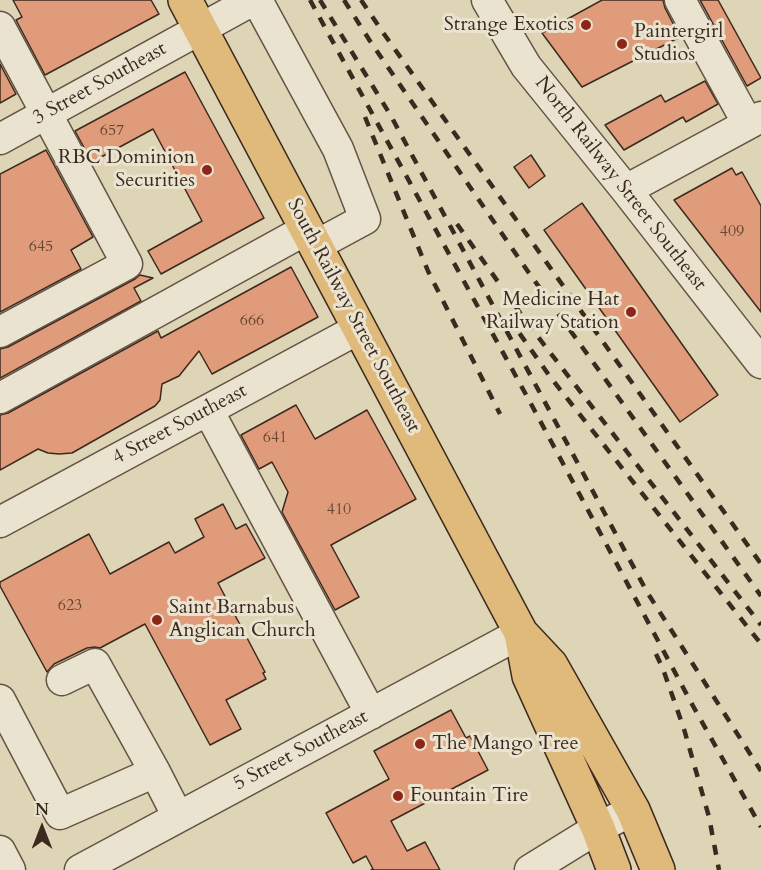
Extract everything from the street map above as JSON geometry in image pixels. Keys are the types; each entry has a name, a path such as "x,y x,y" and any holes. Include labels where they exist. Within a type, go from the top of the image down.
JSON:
{"main road":[{"name":"South Railway Street Southeast","path":"185,0 521,633 550,665 633,810 658,870"},
{"name":"South Railway Street Southeast","path":"521,633 529,676 598,828 614,870"}],"street":[{"name":"3 Street Southeast","path":"0,139 255,0"},
{"path":"0,398 311,237 365,219 338,149 255,0"},
{"name":"North Railway Street Southeast","path":"487,0 526,66 761,363"},
{"path":"626,190 754,120 680,0"},
{"path":"0,27 128,264 0,332"},
{"name":"4 Street Southeast","path":"0,522 360,328"},
{"path":"208,410 371,714"},
{"name":"5 Street Southeast","path":"80,870 521,633"},
{"path":"62,680 95,664 178,817"},
{"path":"0,700 60,814 155,772"},
{"path":"530,870 598,828 633,810"},
{"path":"0,851 10,870"}],"building":[{"path":"13,0 151,0 159,14 45,75 16,20 22,17"},
{"name":"Paintergirl Studios","path":"602,0 663,0 680,37 582,87 542,33"},
{"path":"700,0 718,0 761,78 747,86"},
{"path":"0,64 16,94 0,103"},
{"path":"185,72 264,218 161,274 148,251 202,221 153,129 92,162 75,131"},
{"path":"705,81 718,104 686,122 683,117 624,150 605,125 661,95 665,102"},
{"path":"46,150 93,237 71,250 81,269 0,312 0,174"},
{"path":"531,155 545,176 529,188 514,167"},
{"path":"732,168 736,175 742,172 761,206 761,312 674,200"},
{"name":"Medicine Hat Railway Station","path":"582,203 718,395 680,422 544,230"},
{"path":"291,267 318,317 212,374 199,351 179,376 162,384 160,400 155,406 72,453 48,453 38,449 0,470 0,415 8,413 158,331 161,338"},
{"path":"140,275 153,278 134,288 141,301 0,378 0,349 8,347"},
{"path":"296,405 315,439 367,410 416,499 331,545 359,597 335,610 282,512 288,492 272,462 259,469 241,435"},
{"path":"223,504 236,529 246,524 265,558 218,583 265,672 263,673 266,679 226,700 241,729 210,745 145,624 100,648 87,648 54,664 47,672 0,586 0,582 89,534 110,574 169,542 175,553 204,537 195,519"},
{"name":"Fountain Tire","path":"451,710 466,738 470,736 488,770 391,821 407,851 425,842 440,870 371,870 373,869 366,856 353,863 326,813 389,779 374,751"}],"railway":[{"path":"310,0 761,827"},
{"path":"320,0 391,116 647,592 761,771"},
{"path":"344,0 529,273 761,596"},
{"path":"361,0 761,564"},
{"path":"365,117 428,271 500,414"},
{"path":"457,224 528,324 761,625"},
{"path":"508,317 551,378 761,644"},
{"path":"656,654 684,729 709,817 719,870"}],"place":[{"name":"Strange Exotics","path":"586,25"},
{"name":"Paintergirl Studios","path":"622,44"},
{"name":"RBC Dominion Securities","path":"207,170"},
{"name":"Medicine Hat Railway Station","path":"631,312"},
{"name":"Saint Barnabus Anglican Church","path":"157,620"},
{"name":"The Mango Tree","path":"420,744"},
{"name":"Fountain Tire","path":"398,796"}]}
